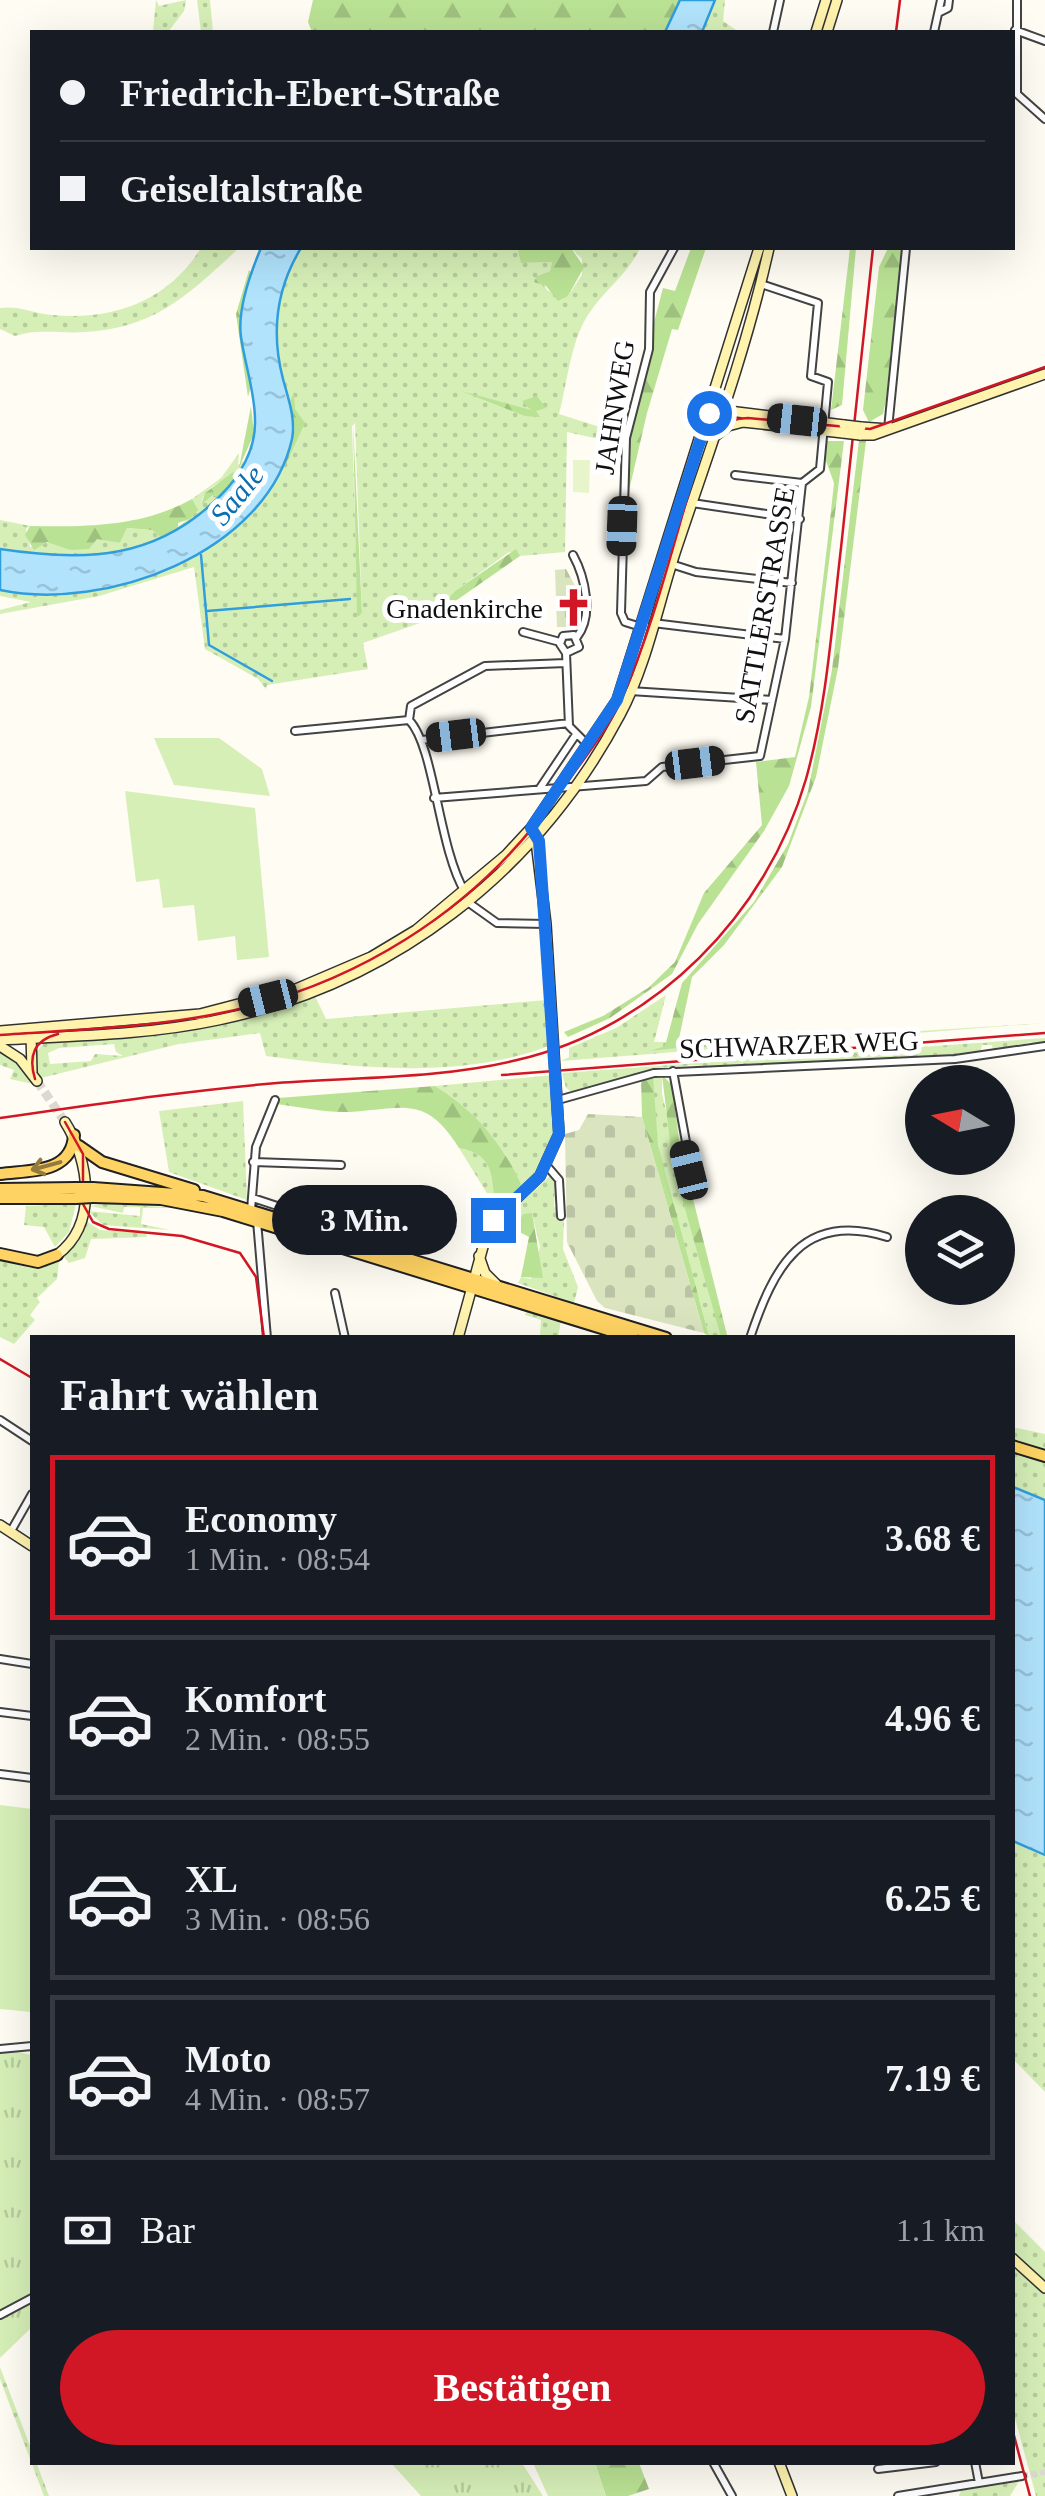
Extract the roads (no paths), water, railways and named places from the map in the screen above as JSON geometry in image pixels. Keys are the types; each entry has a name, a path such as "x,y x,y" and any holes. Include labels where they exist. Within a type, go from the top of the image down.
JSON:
{"main road":[{"path":"817,30 826,0"},
{"path":"828,30 837,0"},
{"path":"31,1033 30,1061 36,1080 2,1040 31,1033 178,1026 316,992 376,965 468,898 534,832 573,786 620,716 630,691 758,250"},
{"path":"459,1335 479,1255 496,1215 547,1166 560,1125 546,924 534,832 557,789 617,700 671,564 722,415 768,250"},
{"path":"709,413 860,431 888,430 1045,374"},
{"path":"722,415 743,422 826,427"},
{"path":"712,439 722,429 743,422"},
{"path":"65,1122 77,1141 98,1160 186,1186 203,1196"},
{"path":"0,1174 59,1164 77,1141"},
{"path":"0,1254 38,1262 57,1254 74,1236 82,1213 86,1173 77,1141"},
{"path":"0,1189 203,1196 252,1204 372,1242 472,1282 625,1335"},
{"path":"0,1201 76,1193"},
{"path":"93,1193 161,1199 257,1221 472,1282 498,1285 656,1335"},
{"path":"479,1255 485,1273 498,1285"},
{"path":"1015,1447 1045,1456"},
{"path":"0,1525 30,1545"},
{"path":"1015,2261 1045,2288"},
{"path":"780,2465 792,2496"}],"street":[{"path":"773,30 780,0"},
{"path":"935,30 941,0"},
{"path":"940,12 948,8 949,0"},
{"path":"1017,0 1018,94 1026,106 1045,119"},
{"path":"1015,30 1045,41"},
{"name":"JAHNWEG","path":"647,625 625,622 621,614 626,438 649,349 650,292 673,250"},
{"path":"888,430 906,250"},
{"name":"SATTLERSTRASSE","path":"573,786 646,782 662,767 760,756 785,639 802,483 820,469 829,384 811,376 818,303 760,284"},
{"path":"735,475 802,483"},
{"path":"692,503 800,519"},
{"path":"566,653 577,651 586,598 573,555"},
{"path":"671,564 696,572 792,584"},
{"path":"647,625 785,639"},
{"path":"523,632 560,642 566,653 569,723 576,736 588,745"},
{"path":"560,642 566,634 577,637"},
{"path":"546,924 497,923 468,898 450,862 422,740 409,720 411,706 486,666 566,663"},
{"path":"630,691 772,700"},
{"path":"295,731 409,720"},
{"path":"422,740 569,723"},
{"path":"540,788 576,736"},
{"path":"434,798 573,786"},
{"name":"SCHWARZER WEG","path":"558,1100 674,1072 955,1059 1045,1046"},
{"path":"674,1072 694,1191"},
{"path":"252,1204 253,1162 275,1100"},
{"path":"253,1162 340,1164"},
{"path":"547,1166 560,1180 561,1216"},
{"path":"257,1221 268,1335"},
{"path":"751,1335 770,1286 809,1239 838,1228 887,1237"},
{"path":"372,1242 398,1246"},
{"path":"335,1293 344,1335"},
{"path":"0,1420 30,1440"},
{"path":"11,1531 30,1498"},
{"path":"0,1660 30,1664"},
{"path":"0,1712 30,1716"},
{"path":"0,1774 30,1778"},
{"path":"0,2049 30,2046"},
{"path":"0,2315 30,2299"},
{"path":"716,2465 732,2496"},
{"path":"878,2469 911,2465"},
{"path":"976,2465 979,2483"},
{"path":"898,2496 1022,2476"}],"water":[{"path":"680,0 715,0 703,30 666,30"},
{"name":"Saale","path":"260,250 300,250 281,295 277,328 279,362 292,416 292,439 276,479 250,514 216,543 175,566 131,582 86,592 41,595 0,590 0,549 91,555 146,544 197,517 234,479 246,461 255,431 240,326"},
{"path":"1015,1488 1045,1500 1045,1855 1015,1842"}],"waterway":[{"path":"201,555 209,645 272,681"},
{"path":"207,611 350,599"}],"tunnel":[{"path":"37,1081 65,1122"},
{"path":"1022,2476 1045,2472"}],"tram line":[{"path":"0,1035 159,1023 263,1003 361,965 406,939 489,875 525,836 608,725 644,640 702,448 714,430 725,422 748,418 870,429 1045,367"},
{"path":"35,1079 35,1050 43,1040 58,1034"},
{"path":"65,1122 83,1154 83,1204 93,1222 109,1229 182,1236 240,1253 256,1277 264,1335"}],"railway":[{"path":"896,30 900,0"},
{"path":"0,1118 207,1090 428,1074 517,1060 568,1044 615,1022 659,993 699,958 734,919 764,875 788,829 813,751 832,635 873,250"},
{"path":"502,1075 1045,1033"},
{"path":"0,1359 30,1377"},
{"path":"1015,2439 1030,2496"}],"place":[{"name":"Gnadenkirche","path":"573,608"}]}
